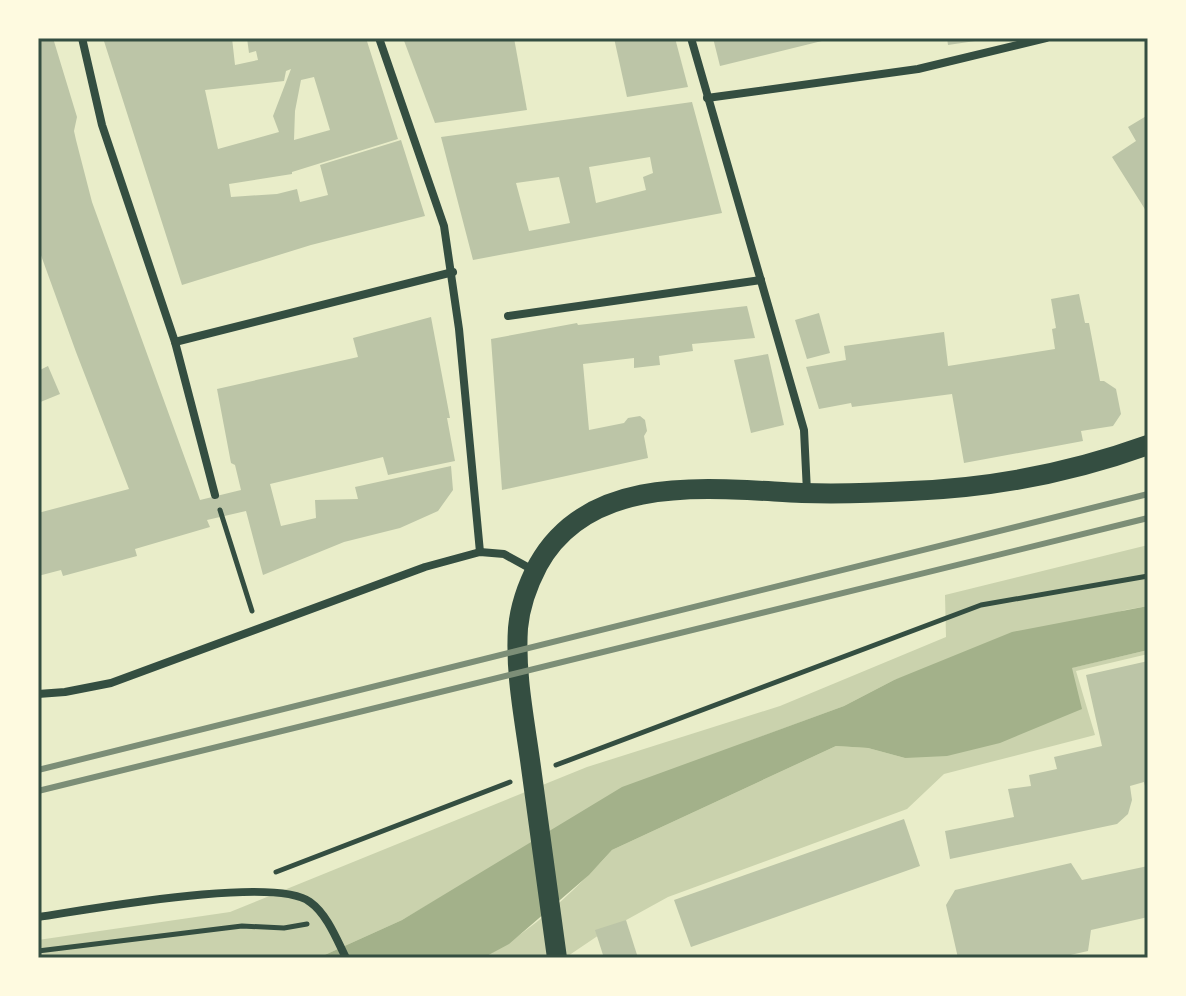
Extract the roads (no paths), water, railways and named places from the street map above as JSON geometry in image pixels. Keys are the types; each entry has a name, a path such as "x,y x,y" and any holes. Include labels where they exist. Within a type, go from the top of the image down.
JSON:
{"main road":[{"path":"557,958 522,704 518,627 524,598 535,571 544,555 572,525 624,498 691,489 807,493 915,491 1016,479 1082,466 1148,445"}],"street":[{"path":"82,38 102,125 175,342 215,495"},
{"path":"379,38 444,226 453,272 480,552"},
{"path":"691,38 804,430 807,493"},
{"path":"707,98 918,69 1046,38"},
{"path":"175,342 453,272"},
{"path":"508,316 761,280"},
{"path":"38,694 111,683 425,567 480,552 504,554 535,571"},
{"path":"38,917 225,892 277,893 309,900 326,921 346,958"}],"railway":[{"path":"38,770 1148,494"},
{"path":"38,791 1148,518"}]}
